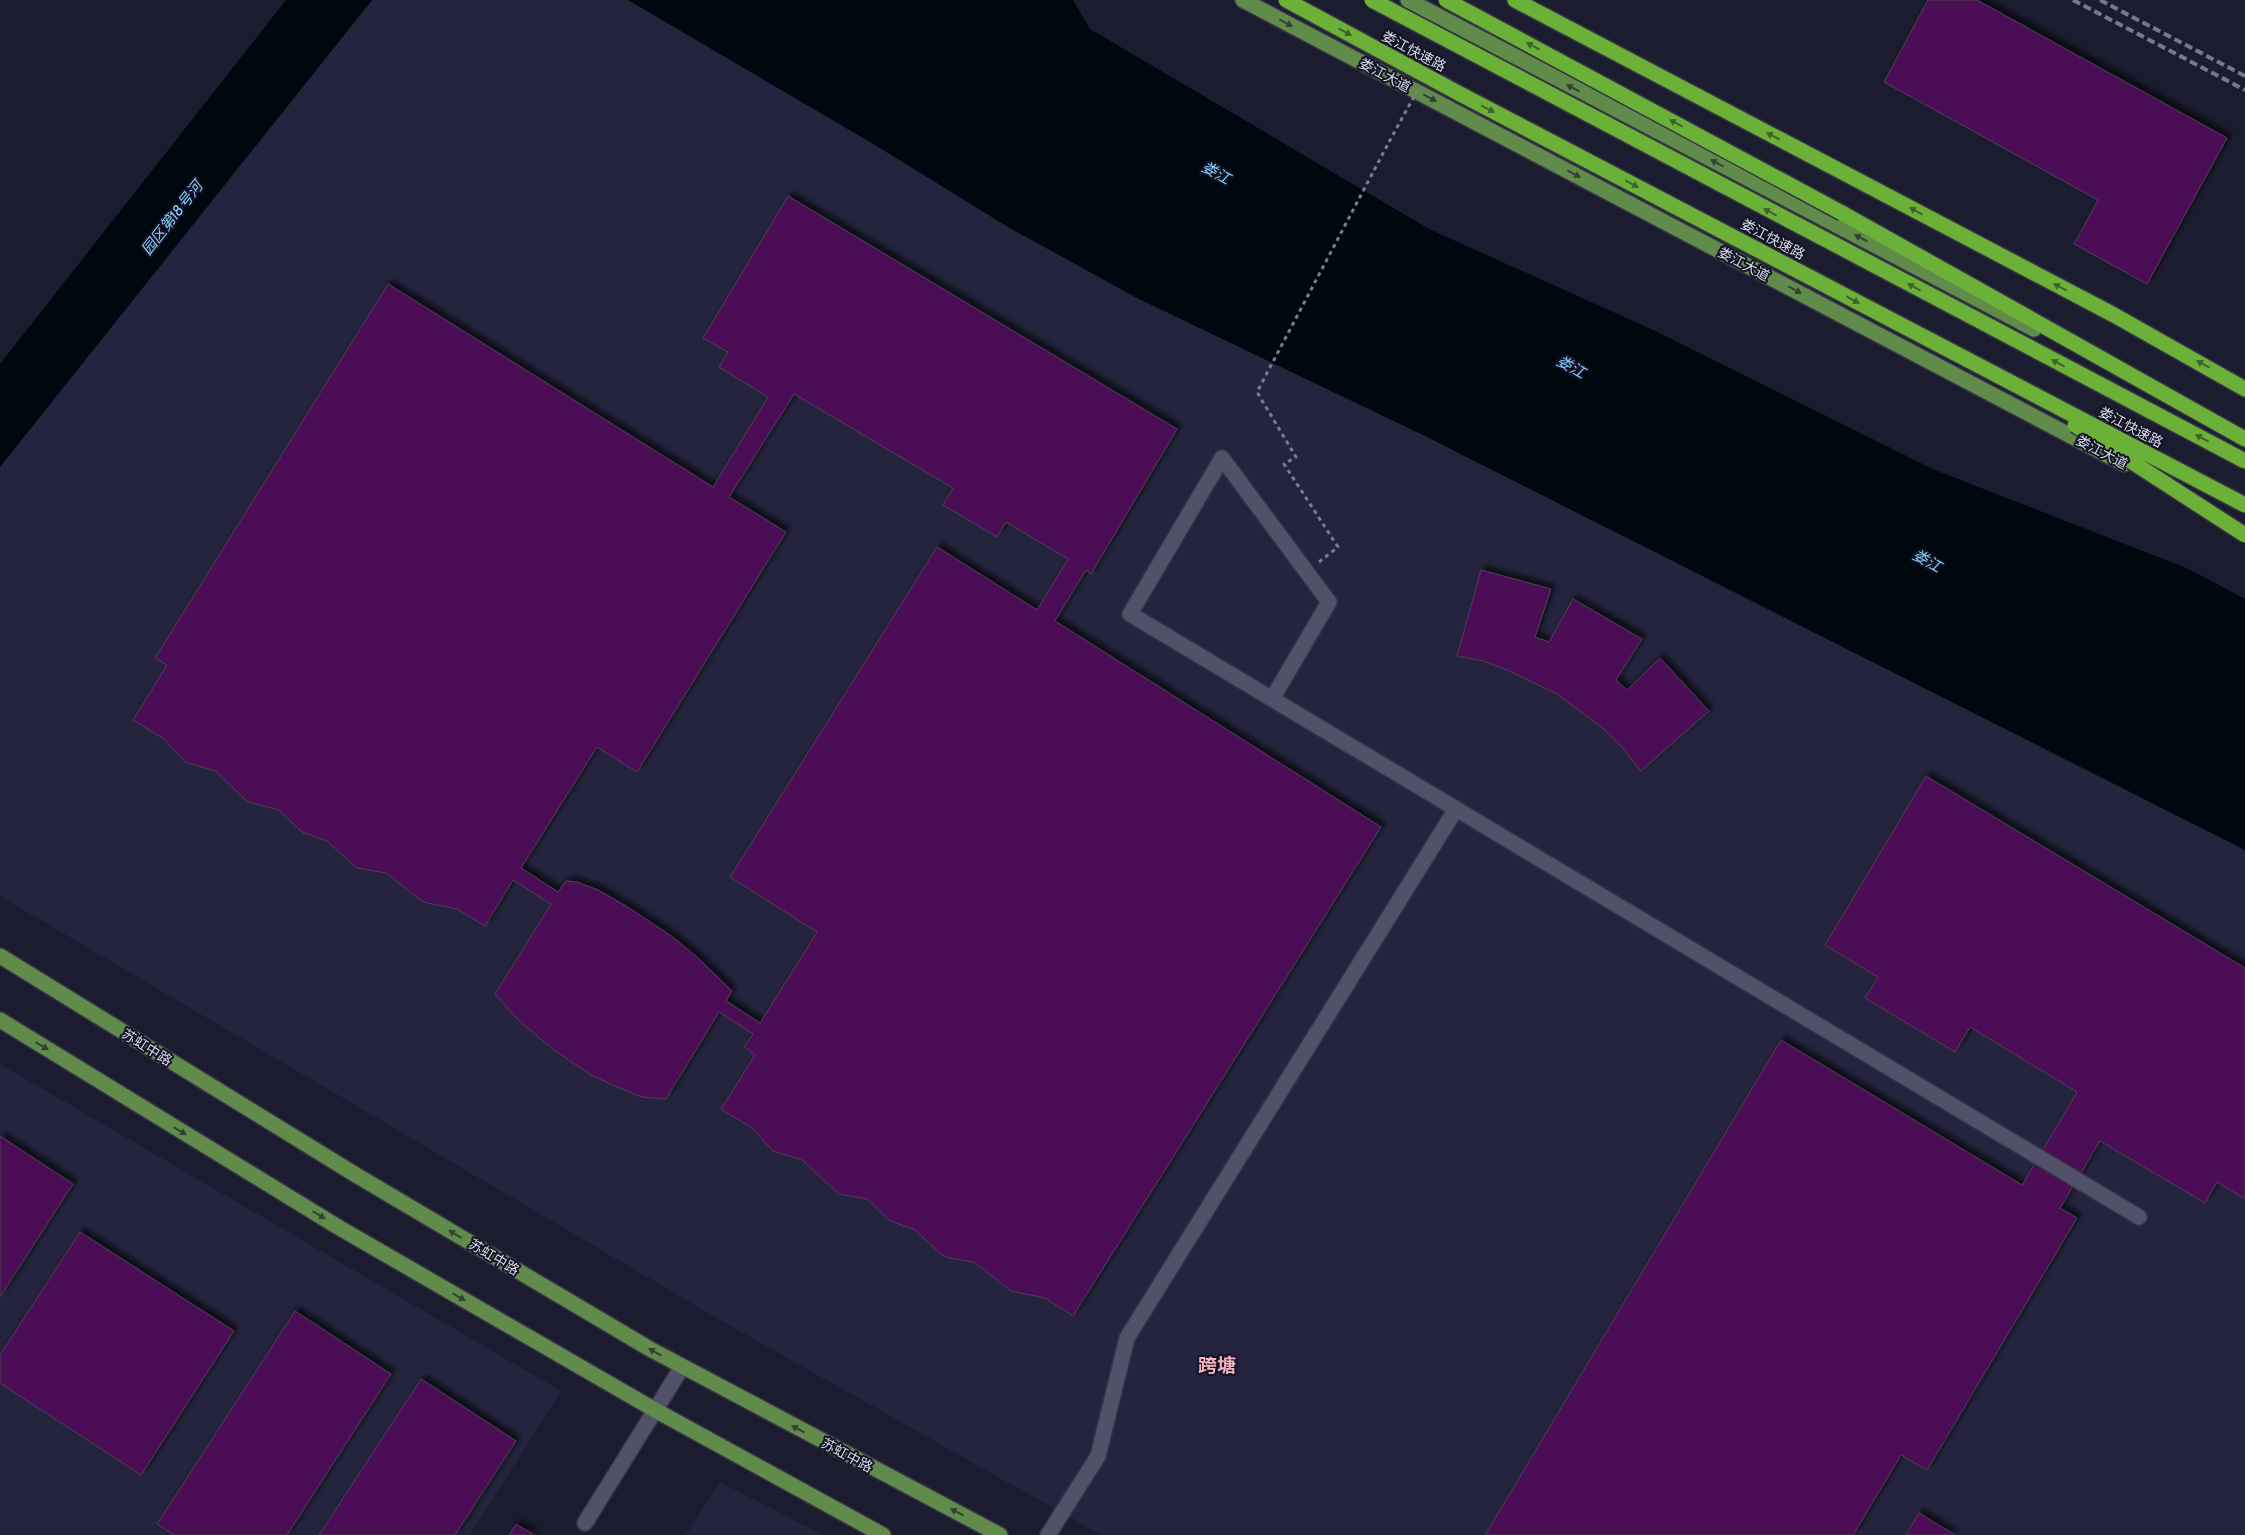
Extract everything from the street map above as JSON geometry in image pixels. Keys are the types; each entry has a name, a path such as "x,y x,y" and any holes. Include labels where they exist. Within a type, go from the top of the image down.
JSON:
{"highway":[{"name":"娄江快速路","path":"1286,0 1469,99 2245,505"},
{"name":"娄江快速路","path":"1372,0 2245,461"},
{"path":"1446,0 1842,213 2245,440"},
{"path":"1515,0 2114,315 2245,389"},
{"path":"1991,372 2245,535"}],"main road":[{"name":"娄江大道","path":"1243,0 2245,527"},
{"path":"1408,0 2245,440"},
{"name":"苏虹中路","path":"0,956 356,1176 682,1367 1000,1535"},
{"path":"0,1020 338,1227 655,1410 883,1535"}],"lane":[{"path":"1272,699 1329,602 1222,458 1130,614 1272,699 1456,809 2139,1217"},
{"path":"1048,1535 1098,1456 1127,1338 1456,809"},
{"path":"585,1523 682,1367"}],"path":[{"path":"1307,573 1338,546 1284,464 1296,457 1257,392 1389,142"}],"shaded area":[{"path":"372,0 628,0 875,145 1008,227 1137,298 1423,435 2245,850 2245,1535 1101,1535 722,1321 0,896 0,467"},
{"path":"0,1064 561,1391 470,1535 0,1535"},
{"path":"720,1482 823,1535 686,1535"}],"water":[{"name":"园区第18号河","path":"286,0 372,0 0,467 0,364"},
{"name":"娄江","path":"628,0 1073,0 1090,29 1429,229 1653,330 1935,470 2189,569 2245,599 2245,850 1423,435 1137,298 1008,227 875,145"}],"building":[{"path":"1928,0 1977,0 2227,138 2147,284 2074,244 2098,200 1884,82"},
{"path":"788,196 1177,429 1091,574 1086,570 1055,621 1381,827 1073,1316 1045,1298 1011,1291 974,1262 949,1258 941,1254 915,1230 890,1221 867,1199 839,1194 802,1160 773,1151 752,1128 721,1109 755,1055 744,1047 753,1034 719,1012 666,1099 642,1097 617,1087 591,1075 554,1050 518,1020 495,994 551,904 513,880 485,926 457,909 423,902 386,873 357,868 327,841 302,832 279,810 248,802 215,771 185,762 164,739 133,720 167,665 155,658 388,284 713,487 768,397 719,367 728,352 703,338","holes":["794,394 953,488 943,505 997,537 1006,522 1068,559 1037,610 937,547 730,877 817,932 760,1023 726,1001 732,991 697,957 670,935 626,906 598,890 577,882 566,881 558,892 521,868 597,747 637,772 786,532 729,497"]},
{"path":"1481,570 1551,589 1535,637 1549,642 1573,599 1642,639 1616,680 1627,690 1660,658 1709,711 1641,771 1619,744 1601,727 1557,694 1507,670 1483,661 1457,656"},
{"path":"1926,776 2245,968 2245,1199 2217,1182 2205,1203 2100,1141 2060,1208 2077,1218 1927,1470 1901,1455 1853,1535 1485,1535 1781,1040 2022,1185 2077,1092 1970,1027 1955,1052 1865,998 1878,977 1825,945"},
{"path":"0,1136 73,1184 0,1297"},
{"path":"80,1232 234,1331 141,1475 0,1383 0,1355"},
{"path":"295,1311 391,1374 287,1535 174,1535 157,1524"},
{"path":"421,1379 516,1441 455,1535 319,1535"},
{"path":"1919,1513 1955,1535 1906,1535"},
{"path":"516,1524 534,1535 509,1535"}],"railway":[{"path":"2073,0 2245,90"},
{"path":"2100,0 2245,76"}],"district":[{"name":"跨塘","path":"1217,1365"}]}
